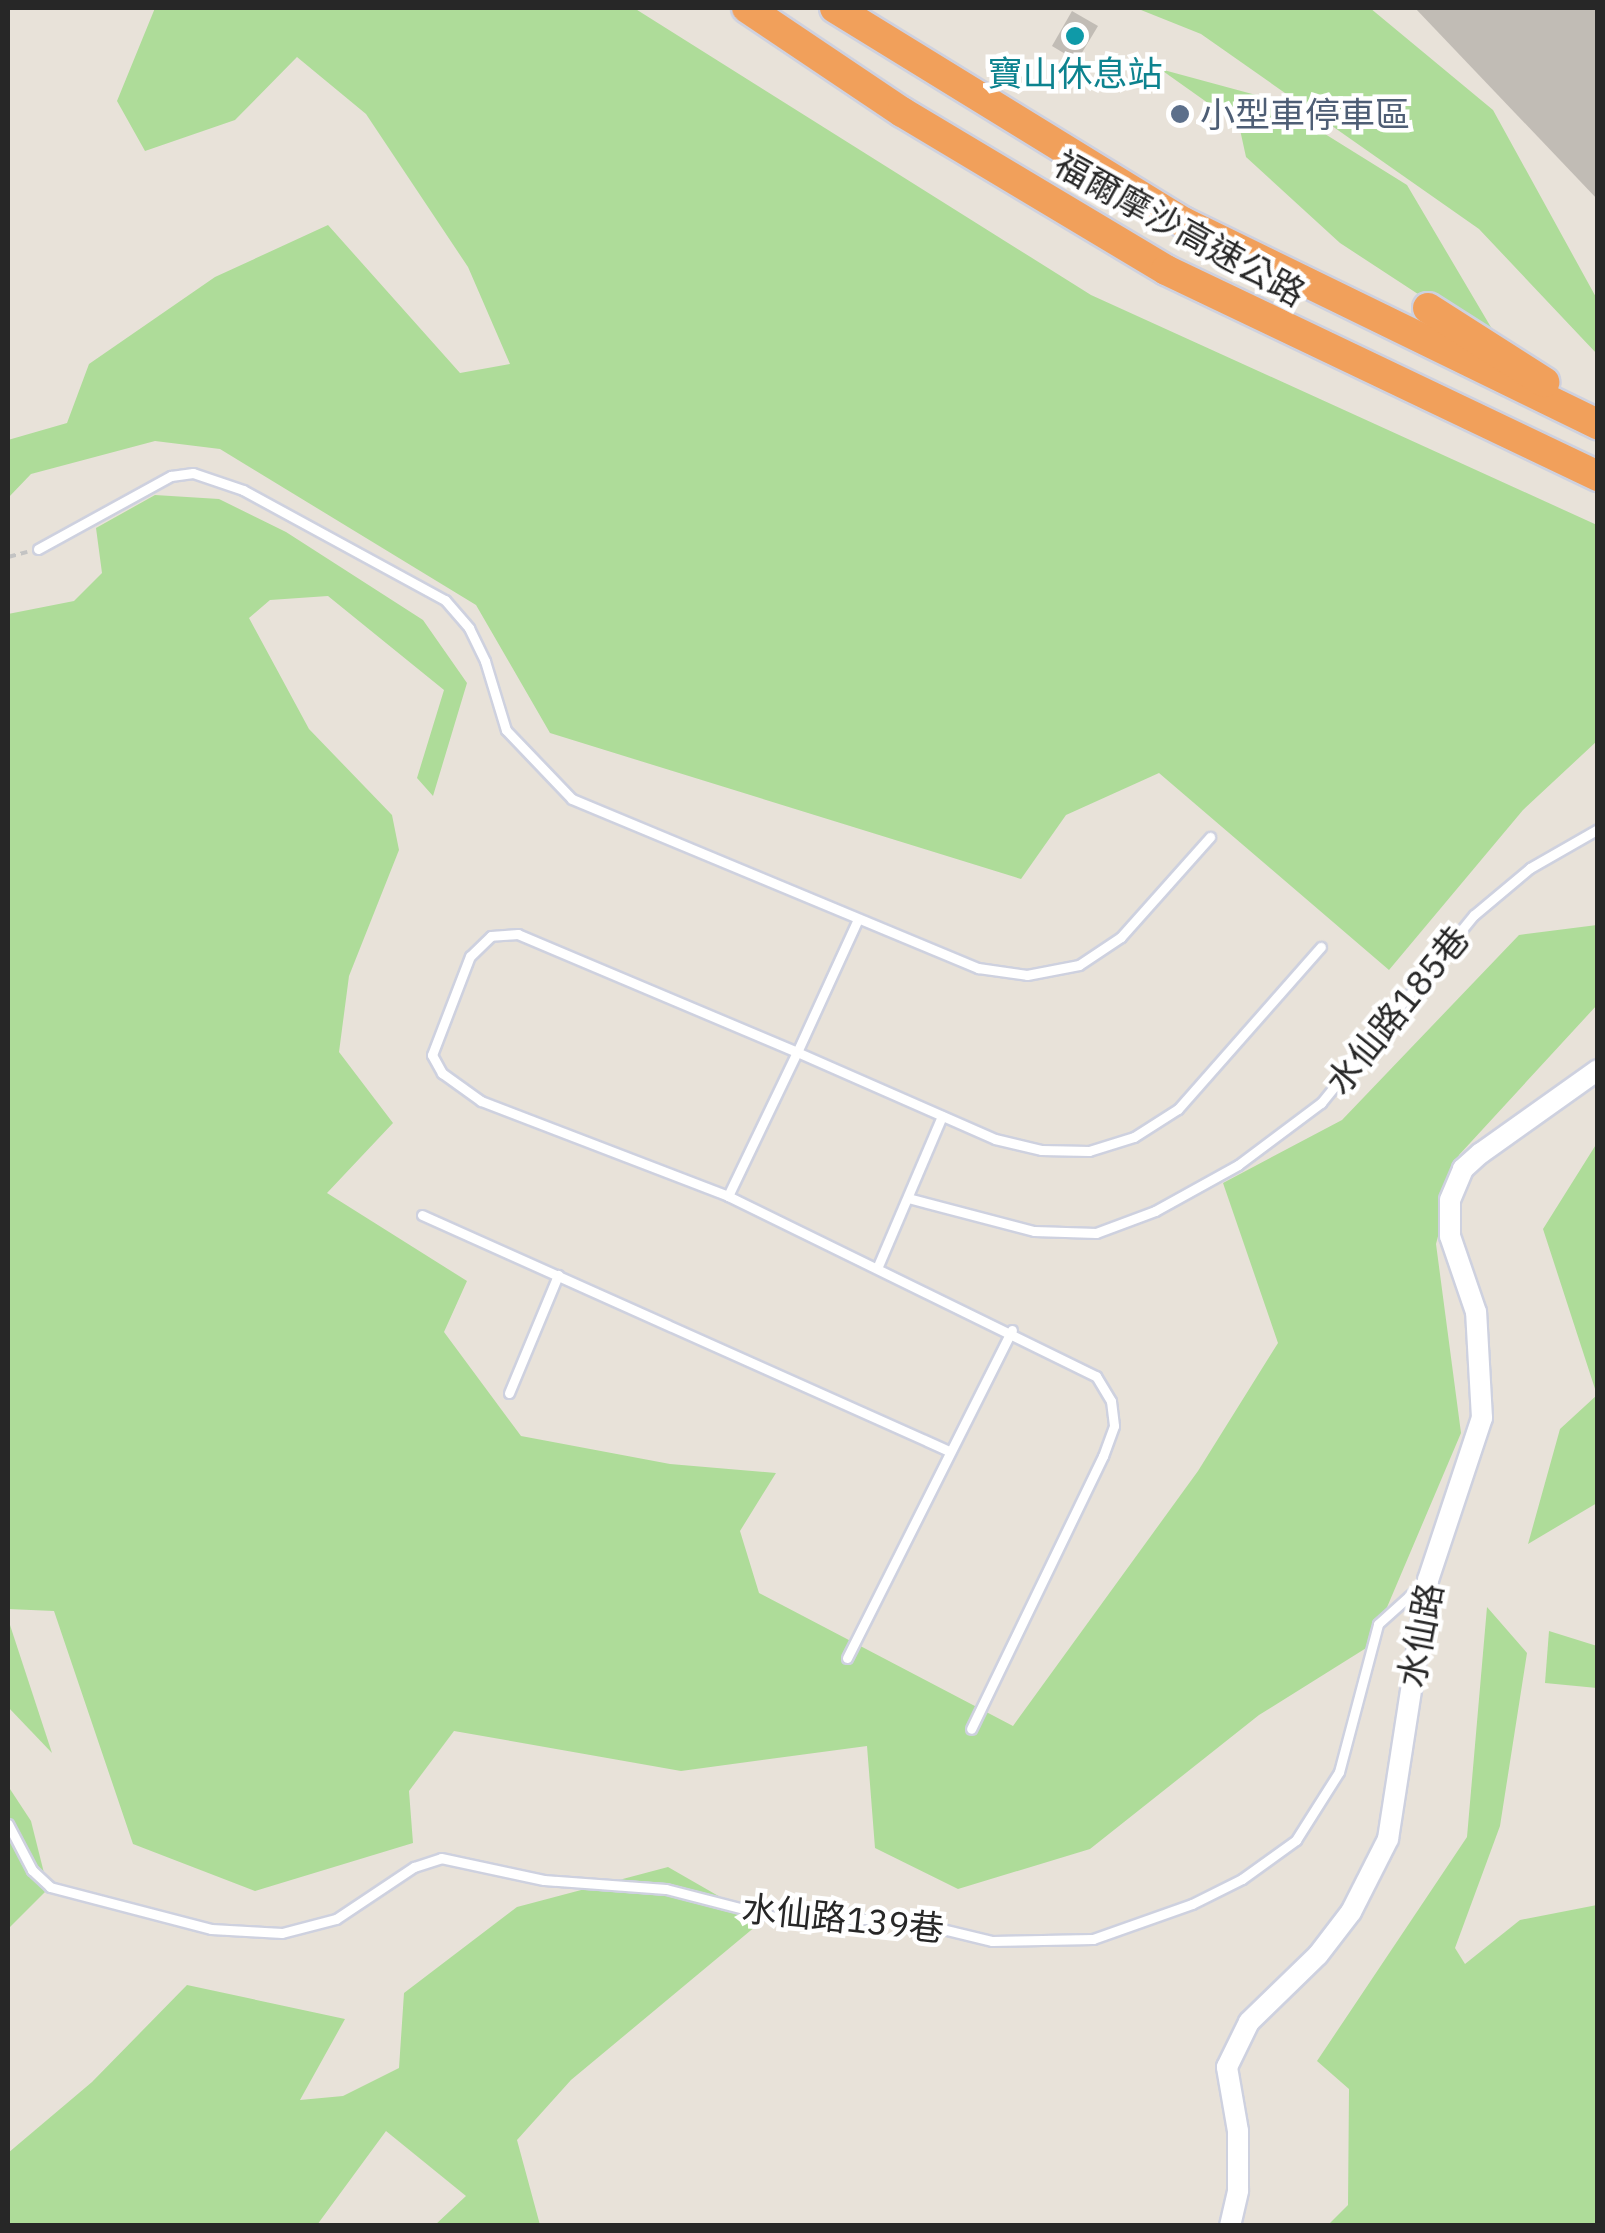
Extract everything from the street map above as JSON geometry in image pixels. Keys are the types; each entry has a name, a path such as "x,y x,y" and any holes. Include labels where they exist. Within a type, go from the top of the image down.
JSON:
{"highway":[{"name":"福爾摩沙高速公路","path":"747,8 902,112 1166,270 1598,476"},
{"name":"福爾摩沙高速公路","path":"835,8 1183,222 1598,424"},
{"path":"1428,308 1598,416"}],"street":[{"name":"水仙路","path":"1230,2226 1238,2190 1238,2131 1226,2068 1249,2022 1318,1955 1351,1912 1382,1854 1428,1580 1482,1418 1476,1312 1450,1236 1450,1200 1463,1169 1481,1153 1598,1070"}],"lane":[{"path":"38,550 171,476 194,473 242,490 445,600 470,628 506,730 572,799 978,968 1027,975 1078,965 1121,938 1210,836"},
{"name":"水仙路185巷","path":"908,1198 1034,1231 1096,1233 1155,1211 1238,1165 1320,1103 1474,916 1530,868 1598,829"},
{"path":"728,1196 858,919"},
{"path":"971,1729 1114,1426 1112,1401 1096,1376 1012,1330 728,1196 481,1101 442,1073 432,1055 470,956 492,936 544,942 942,1116 1041,1150 1089,1151 1134,1138 1178,1108 1322,948"},
{"path":"878,1266 942,1116"},
{"path":"422,1214 949,1451"},
{"path":"509,1393 558,1275"},
{"path":"847,1658 1012,1330"},
{"name":"水仙路139巷","path":"8,1824 32,1870 50,1887 211,1930 282,1934 336,1920 414,1866 441,1858 544,1880 666,1888 783,1918 901,1919 992,1942 1093,1938 1192,1904 1242,1879 1296,1840 1340,1772 1378,1624 1428,1580"}],"path":[{"path":"8,556 38,550"}],"green space":[{"path":"155,8 634,8 1091,295 1597,525 1597,741 1523,810 1389,970 1159,773 1066,815 1021,879 550,733 476,605 220,449 155,441 31,474 8,498 8,440 67,423 89,364 215,277 328,225 460,373 510,364 468,267 366,114 297,57 235,120 145,151 117,101"},
{"path":"1136,8 1370,8 1493,110 1597,299 1597,354 1479,229 1201,34"},
{"path":"1160,69 1267,98 1407,185 1505,351 1340,243 1246,157 1239,125"},
{"path":"155,495 219,499 286,532 423,620 467,683 433,796 417,778 444,690 328,596 270,600 249,618 309,729 392,815 399,850 349,976 339,1052 393,1123 327,1193 467,1281 444,1332 521,1436 670,1464 776,1473 740,1531 759,1593 1013,1726 1198,1471 1278,1343 1223,1183 1342,1120 1519,935 1597,925 1597,1005 1459,1155 1436,1244 1461,1433 1371,1645 1259,1715 1090,1849 958,1889 875,1848 867,1746 681,1771 454,1731 409,1791 413,1843 255,1891 133,1844 54,1611 8,1609 8,614 74,601 102,573 96,528"},
{"path":"1597,1143 1597,1395 1543,1229"},
{"path":"1597,1395 1597,1503 1528,1544 1560,1429"},
{"path":"1487,1607 1527,1653 1500,1826 1455,1948 1465,1964 1520,1920 1597,1905 1597,2225 1328,2225 1348,2205 1349,2089 1317,2061 1467,1837"},
{"path":"8,1619 52,1753 8,1707"},
{"path":"1549,1631 1597,1646 1597,1688 1545,1683"},
{"path":"8,1786 31,1821 48,1889 8,1929"},
{"path":"668,1867 762,1921 571,2080 517,2140 540,2225 435,2225 466,2196 386,2131 317,2225 8,2225 8,2153 92,2082 187,1985 345,2019 300,2100 343,2096 399,2068 404,1993 517,1907"}],"building":[{"path":"1415,8 1598,8 1598,200"},
{"name":"寶山休息站","path":"1072,11 1098,26 1077,61 1052,46"}],"place":[{"name":"寶山休息站","path":"1075,36"},
{"name":"小型車停車區","path":"1180,114"}]}
